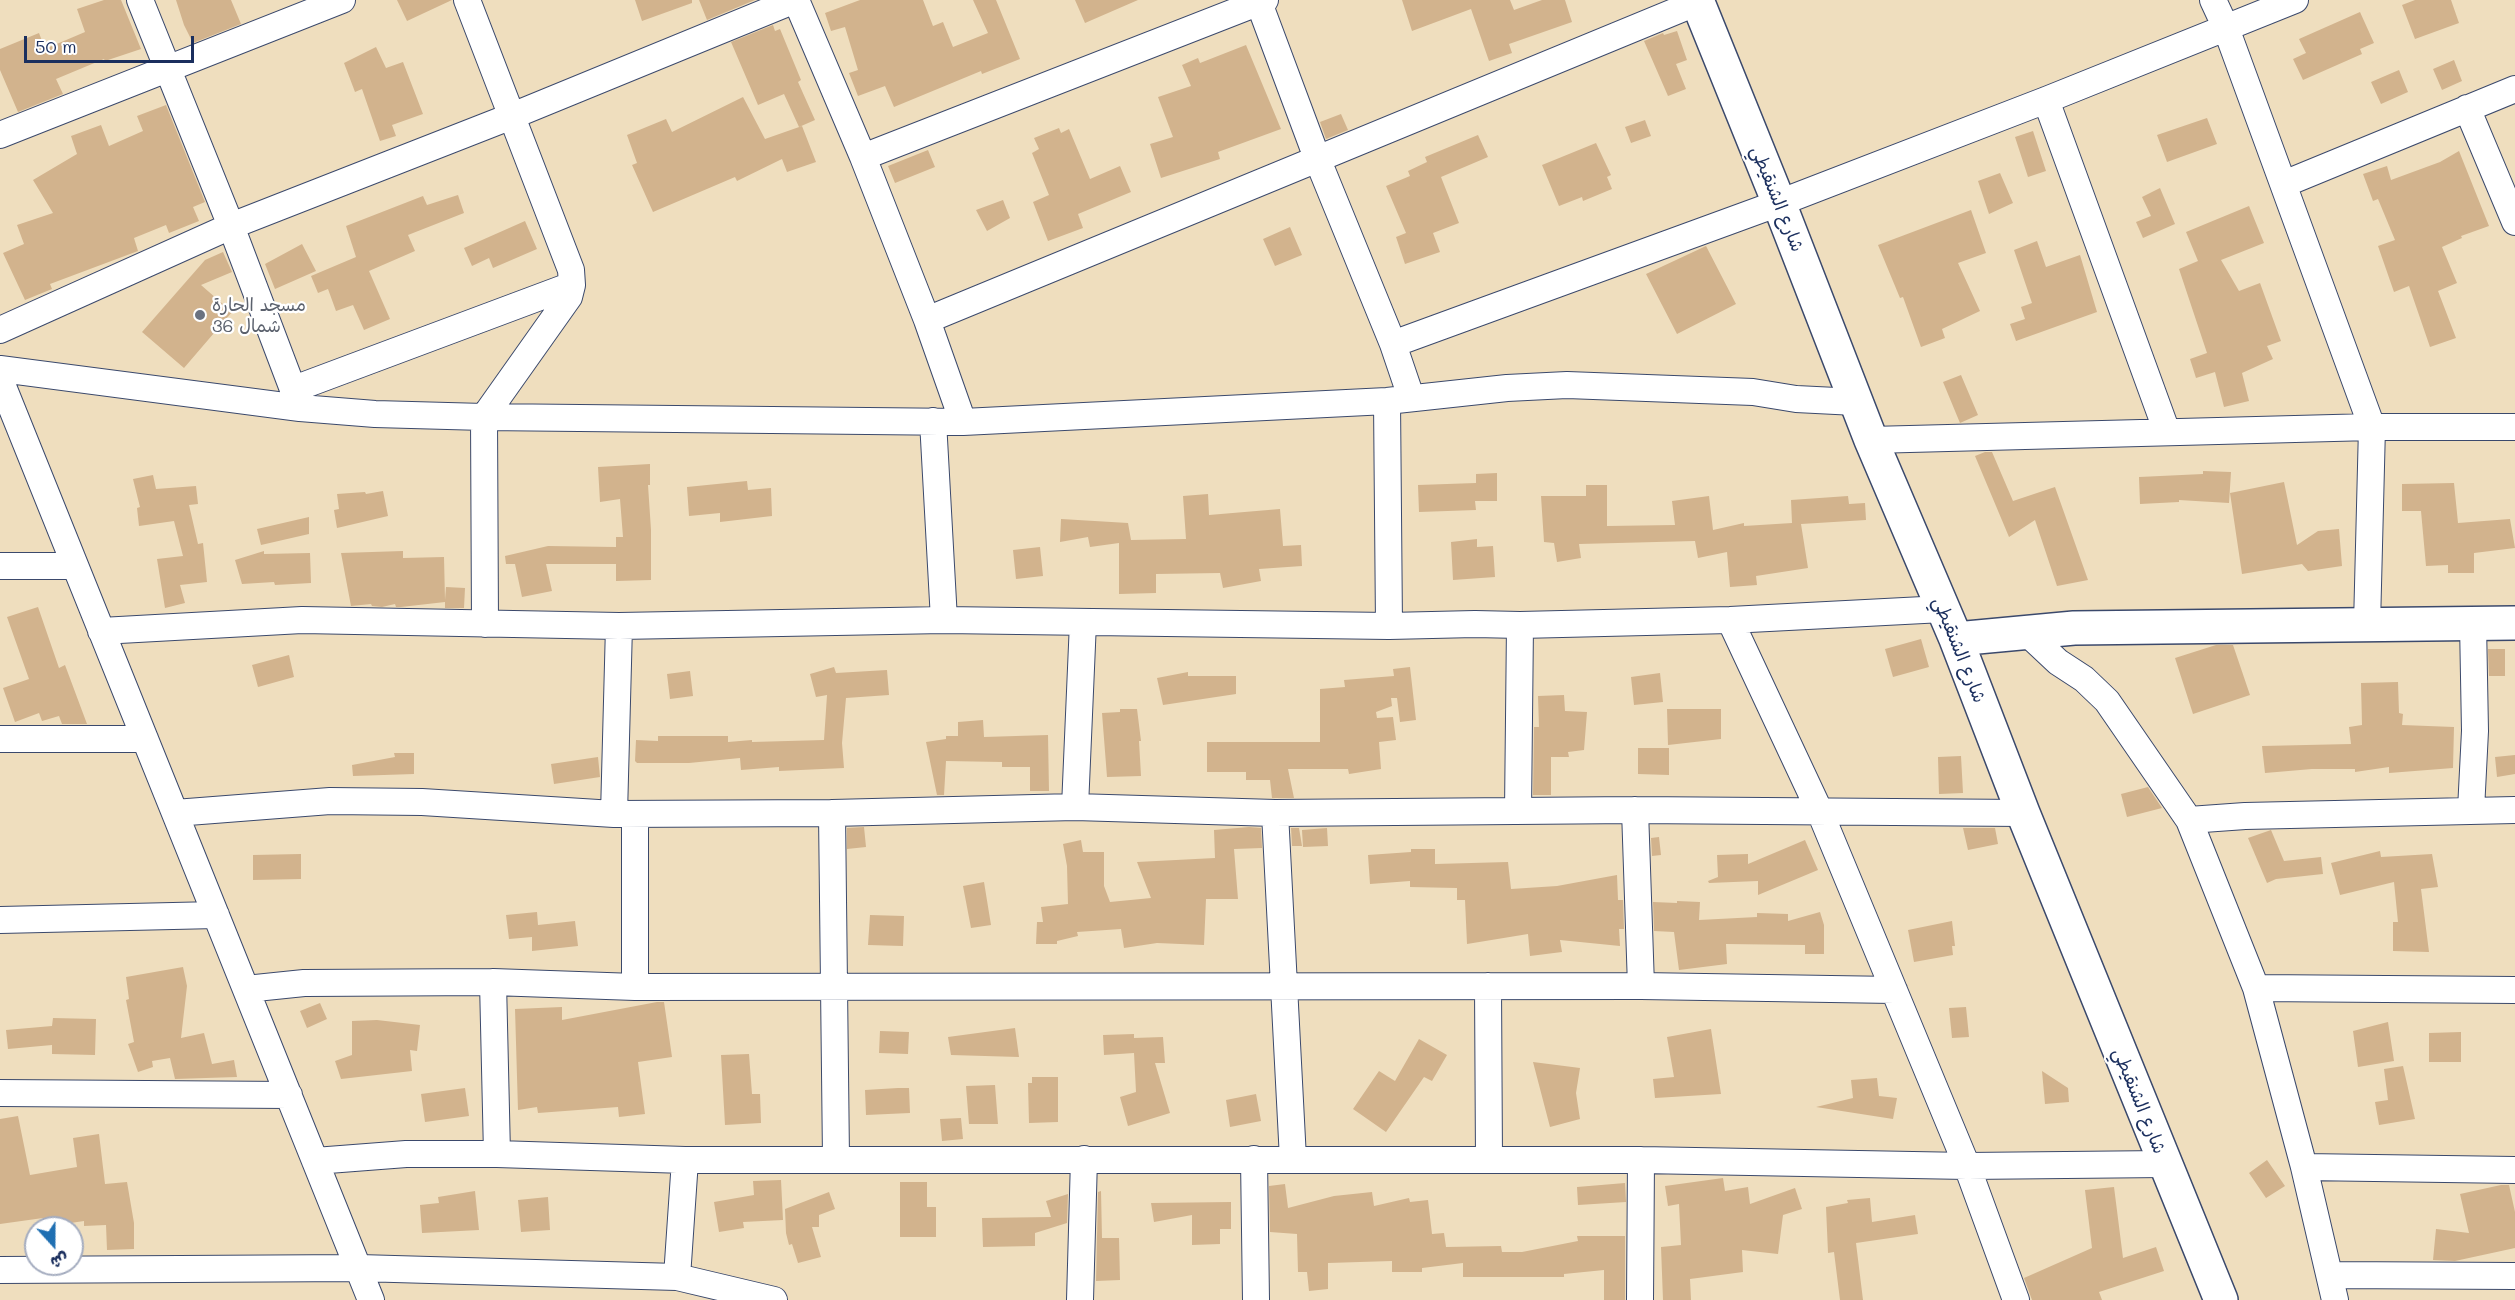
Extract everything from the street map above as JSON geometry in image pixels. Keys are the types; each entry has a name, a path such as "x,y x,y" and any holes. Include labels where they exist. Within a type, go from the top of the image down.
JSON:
{"street":[{"path":"140,0 231,226 297,399"},
{"path":"0,135 342,0"},
{"path":"466,0 571,270 572,285 568,297 484,417 485,624"},
{"path":"0,330 231,226 512,116 795,0 863,157 927,320 963,422"},
{"path":"2213,0 2226,28 2372,427 2367,625"},
{"path":"1393,344 1779,204 2295,0"},
{"path":"863,157 1261,1 1317,159 1393,344 1399,399 1389,626"},
{"path":"927,320 1697,1"},
{"name":"شارع الشنقيطي","path":"1697,1 1871,440 1956,639 2023,813 2221,1300"},
{"path":"2284,184 2515,89"},
{"path":"2046,100 2167,432"},
{"path":"2467,108 2515,222"},
{"path":"297,399 572,285"},
{"path":"0,369 297,399 375,414 484,417 963,422 1399,399 1507,388 1567,385 1752,392 1796,399 1856,402"},
{"path":"0,379 371,1300"},
{"path":"933,421 944,620"},
{"path":"1871,440 2372,427 2515,427"},
{"path":"0,566 75,566"},
{"path":"101,631 302,620 619,626 944,620 1389,626 1520,625 1730,620 1943,609"},
{"path":"1730,620 1820,812 1967,1166 2016,1300"},
{"path":"1075,807 1083,622"},
{"path":"2471,810 2475,731 2473,623"},
{"path":"1956,639 2074,628 2515,623"},
{"path":"1518,811 1520,625"},
{"path":"619,626 624,814 635,987"},
{"path":"2025,631 2058,662 2084,679 2107,701 2189,820 2256,988 2304,1167 2333,1288 2515,1276"},
{"path":"0,739 145,738"},
{"path":"175,813 330,801 422,802 624,814 832,813 1075,807 1275,813 1635,810 2023,813"},
{"path":"1635,810 1641,986"},
{"path":"2189,820 2245,816 2515,810"},
{"path":"832,813 836,1158"},
{"path":"1275,813 1293,1159"},
{"path":"0,920 216,915"},
{"path":"246,989 304,983 493,982 635,987 1641,986 1894,990"},
{"path":"493,982 497,1154"},
{"path":"1488,986 1489,1160"},
{"path":"2256,988 2515,990"},
{"path":"0,1093 289,1095"},
{"path":"315,1161 406,1154 497,1154 685,1160 1293,1159 1641,1160 1967,1166 2164,1164"},
{"path":"1080,1300 1084,1159"},
{"path":"1254,1159 1256,1300"},
{"path":"677,1277 685,1160"},
{"path":"1640,1300 1641,1160"},
{"path":"2304,1167 2515,1170"},
{"path":"0,1270 359,1268 677,1277 774,1300"}],"building":[{"path":"104,0 121,0 141,49 105,61 104,59 56,79 63,94 18,112 0,70 0,49 39,33 45,49 85,32 77,9"},
{"path":"176,0 231,0 241,24 193,43"},
{"path":"397,0 452,0 407,21"},
{"path":"635,0 692,0 692,3 642,21"},
{"path":"699,0 755,0 707,20"},
{"path":"860,0 923,0 933,26 943,22 953,47 988,33 973,0 996,0 1020,59 982,74 981,71 894,107 885,86 858,96 849,73 858,70 845,27 831,31 825,13"},
{"path":"1075,0 1138,0 1085,23"},
{"path":"1402,0 1510,0 1514,10 1542,0 1565,0 1572,22 1509,44 1512,53 1489,61 1471,9 1412,31"},
{"path":"2415,0 2451,0 2459,23 2415,39 2402,5"},
{"path":"2360,12 2374,43 2360,49 2362,54 2303,80 2293,59 2306,53 2299,39"},
{"path":"773,25 775,31 780,29 801,80 798,82 815,120 799,127 784,94 758,105 731,42"},
{"path":"1677,31 1687,60 1676,64 1686,89 1668,96 1644,41 1663,33 1664,35"},
{"path":"1246,45 1281,129 1218,152 1220,159 1161,178 1150,144 1173,137 1158,97 1191,86 1182,65 1198,58 1200,63"},
{"path":"376,47 386,68 403,62 423,114 392,125 396,136 380,141 362,89 355,92 344,63"},
{"path":"2454,60 2462,81 2442,90 2433,69"},
{"path":"2399,70 2408,92 2381,104 2371,82"},
{"path":"743,97 765,139 802,126 816,162 787,172 782,159 737,181 735,177 653,212 632,165 637,163 627,135 666,119 672,132"},
{"path":"166,105 205,202 193,207 199,221 169,233 166,225 134,238 138,251 50,284 52,289 25,300 3,253 24,244 17,225 53,213 33,180 77,154 71,136 101,125 109,146 143,131 137,116"},
{"path":"1341,114 1348,130 1326,139 1320,122"},
{"path":"2207,118 2217,144 2167,162 2157,135"},
{"path":"1645,120 1651,136 1631,143 1625,127"},
{"path":"1059,128 1061,133 1069,129 1090,179 1120,166 1131,192 1078,214 1083,228 1048,241 1033,202 1049,195 1032,153 1039,149 1034,138"},
{"path":"2033,131 2046,171 2028,177 2015,137"},
{"path":"1478,135 1488,157 1441,177 1459,223 1433,233 1440,252 1405,264 1396,237 1406,233 1386,186 1410,176 1408,171 1427,162 1425,157"},
{"path":"1596,143 1611,175 1607,177 1612,189 1583,201 1582,197 1559,206 1542,165"},
{"path":"928,150 935,167 895,183 888,166"},
{"path":"2459,151 2489,226 2461,236 2462,238 2442,247 2457,283 2438,291 2456,338 2430,347 2409,286 2394,292 2378,246 2395,240 2378,199 2373,201 2363,174 2387,166 2391,180 2440,162"},
{"path":"2000,173 2013,203 1989,214 1978,181"},
{"path":"2160,188 2175,224 2143,238 2136,222 2151,216 2142,197"},
{"path":"458,195 464,213 408,235 415,251 369,271 390,319 364,330 353,305 336,311 328,289 318,293 311,276 356,257 346,226 423,196 427,205"},
{"path":"1003,200 1010,218 987,231 976,210"},
{"path":"2249,206 2264,243 2221,260 2239,291 2260,283 2281,341 2267,346 2273,359 2242,373 2249,401 2224,407 2215,372 2196,378 2190,359 2207,353 2179,269 2198,261 2186,232"},
{"path":"1971,210 1986,253 1958,263 1980,311 1942,329 1945,338 1921,347 1903,297 1900,298 1878,245"},
{"path":"525,221 537,249 493,268 489,258 472,266 464,248"},
{"path":"1290,227 1302,255 1275,266 1263,239"},
{"path":"2037,241 2046,267 2080,255 2097,312 2016,341 2010,324 2025,319 2021,307 2032,303 2014,250"},
{"path":"302,244 316,271 275,289 265,264"},
{"path":"1706,246 1736,304 1677,334 1646,274"},
{"path":"223,252 232,272 201,285 232,312 184,368 142,332 205,260"},
{"path":"1961,375 1978,415 1960,423 1943,382"},
{"path":"1992,452 2013,501 2055,487 2088,580 2057,586 2035,520 2009,537 1975,456"},
{"path":"650,464 650,485 648,485 651,580 616,581 616,564 546,564 552,591 522,597 515,564 506,564 505,556 548,546 616,547 616,537 623,537 620,499 600,502 598,467"},
{"path":"2203,471 2231,472 2229,503 2179,500 2179,502 2140,504 2139,477 2203,474"},
{"path":"1497,473 1497,501 1475,501 1476,510 1419,512 1418,485 1476,483 1476,474"},
{"path":"153,475 156,489 196,486 198,504 189,505 198,544 203,543 207,582 180,585 185,603 165,608 157,559 183,556 174,521 139,526 137,508 140,507 133,479"},
{"path":"747,481 748,490 771,488 772,516 720,522 720,513 689,516 687,487"},
{"path":"2284,482 2297,545 2318,531 2339,529 2342,566 2308,571 2302,564 2242,574 2230,493"},
{"path":"2454,483 2458,523 2510,519 2515,548 2474,553 2474,573 2448,573 2448,565 2426,566 2421,511 2402,511 2402,484"},
{"path":"1586,485 1607,485 1607,526 1675,525 1672,501 1709,496 1713,530 1744,523 1744,526 1792,523 1791,500 1848,496 1849,504 1865,503 1866,520 1801,524 1808,568 1756,576 1757,585 1730,587 1727,552 1698,558 1695,541 1579,544 1581,558 1557,562 1554,543 1544,542 1541,496 1586,496"},
{"path":"383,491 388,516 337,528 334,510 339,509 337,494 365,492 366,494"},
{"path":"1208,494 1209,515 1280,509 1283,546 1301,545 1302,566 1259,569 1261,581 1223,588 1220,573 1156,574 1156,593 1119,594 1119,543 1090,547 1088,537 1060,542 1061,519 1128,523 1131,540 1186,539 1183,496"},
{"path":"309,517 309,534 261,545 257,529"},
{"path":"1477,539 1477,547 1493,546 1495,577 1453,580 1451,542"},
{"path":"1040,547 1043,576 1016,579 1013,550"},
{"path":"264,551 264,554 310,553 311,583 242,584 235,560"},
{"path":"403,551 403,558 444,557 445,600 446,587 465,588 464,608 445,608 445,602 401,607 396,607 395,604 382,607 371,604 351,606 341,553"},
{"path":"38,607 59,668 65,665 87,724 62,724 59,716 42,721 39,713 15,722 3,688 29,679 7,617"},
{"path":"1921,639 1929,667 1893,677 1885,649"},
{"path":"2216,645 2233,645 2250,695 2193,714 2175,658"},
{"path":"2488,649 2505,649 2505,676 2489,676"},
{"path":"289,655 294,677 258,687 252,665"},
{"path":"834,667 836,673 887,670 889,695 846,698 842,743 844,768 779,771 779,767 741,770 740,758 689,763 637,763 635,761 636,740 658,741 658,736 728,736 728,742 824,740 827,695 816,697 810,674"},
{"path":"1410,667 1416,720 1400,722 1397,698 1391,698 1392,706 1376,712 1377,718 1393,717 1396,740 1379,742 1381,769 1349,774 1348,769 1288,769 1294,798 1272,798 1270,780 1246,780 1246,772 1207,772 1207,742 1320,742 1320,689 1345,687 1344,680 1394,676 1393,669"},
{"path":"690,671 693,696 670,699 667,674"},
{"path":"1188,672 1188,676 1236,676 1236,694 1163,705 1157,678"},
{"path":"1660,673 1663,702 1634,705 1631,677"},
{"path":"2398,682 2399,713 2403,714 2402,725 2454,727 2453,768 2389,773 2389,767 2355,772 2355,769 2312,769 2265,773 2262,746 2351,744 2349,727 2362,725 2361,683"},
{"path":"1564,695 1565,711 1587,712 1584,750 1568,752 1569,757 1551,757 1551,795 1533,795 1534,727 1539,727 1538,696"},
{"path":"1120,709 1137,709 1141,741 1139,741 1141,776 1107,777 1102,713 1120,712"},
{"path":"1667,709 1721,709 1721,739 1668,745"},
{"path":"983,720 984,737 1048,735 1049,791 1030,791 1030,767 1002,767 1002,762 946,761 944,795 937,795 926,742 946,739 946,736 958,736 958,722"},
{"path":"1638,748 1669,748 1669,775 1638,774"},
{"path":"394,753 414,753 414,774 353,776 352,765 395,757"},
{"path":"2515,755 2515,774 2497,777 2495,757"},
{"path":"1961,756 1963,793 1939,794 1938,757"},
{"path":"598,757 600,777 554,784 551,764"},
{"path":"2148,787 2162,808 2127,817 2121,794"},
{"path":"864,827 866,847 847,849 847,828"},
{"path":"1261,828 1262,848 1234,849 1238,899 1206,899 1204,945 1157,943 1124,948 1121,929 1077,932 1078,936 1057,941 1057,944 1036,944 1037,922 1043,922 1041,907 1068,904 1067,866 1063,844 1081,840 1083,852 1104,852 1104,886 1110,902 1151,898 1137,862 1215,858 1214,830"},
{"path":"1291,828 1299,828 1302,846 1292,846"},
{"path":"1327,828 1328,846 1303,847 1302,830"},
{"path":"1963,828 1995,828 1998,844 1968,850"},
{"path":"2271,830 2284,861 2321,857 2323,874 2276,879 2267,883 2248,838"},
{"path":"1659,837 1661,855 1652,856 1651,838"},
{"path":"1805,840 1818,870 1758,895 1758,881 1709,883 1708,881 1718,877 1717,855 1748,854 1748,864"},
{"path":"1411,849 1435,849 1435,864 1508,862 1511,889 1557,886 1617,875 1618,900 1623,900 1624,929 1619,929 1620,946 1560,940 1562,952 1530,956 1528,934 1467,944 1465,900 1457,900 1457,888 1410,887 1410,881 1370,884 1368,855 1411,852"},
{"path":"2380,851 2381,857 2432,854 2438,887 2421,889 2429,952 2393,951 2393,922 2398,922 2394,882 2340,895 2331,863"},
{"path":"301,854 301,879 253,880 253,855"},
{"path":"984,882 991,925 971,928 963,886"},
{"path":"1677,901 1700,902 1699,920 1757,917 1757,913 1788,914 1788,921 1820,912 1824,925 1824,954 1805,954 1805,945 1726,944 1727,964 1679,970 1674,932 1654,931 1653,902 1677,903"},
{"path":"537,912 538,925 575,921 578,946 532,951 532,937 509,939 506,915"},
{"path":"870,915 904,916 903,946 868,945"},
{"path":"1952,921 1955,946 1952,946 1953,955 1914,962 1908,930"},
{"path":"183,967 187,986 181,1038 204,1033 212,1064 234,1060 237,1077 175,1079 170,1058 152,1061 153,1067 138,1072 128,1044 134,1042 126,1000 129,999 126,977"},
{"path":"664,1002 672,1057 638,1062 645,1114 619,1117 618,1107 538,1113 537,1107 518,1110 515,1009 562,1007 562,1020"},
{"path":"320,1003 327,1019 307,1028 300,1011"},
{"path":"1966,1007 1969,1037 1952,1038 1949,1008"},
{"path":"53,1018 96,1019 95,1055 52,1054 52,1045 8,1049 6,1030 52,1026"},
{"path":"377,1020 420,1025 417,1051 410,1050 412,1071 341,1079 335,1061 352,1055 352,1021"},
{"path":"2388,1022 2394,1061 2358,1067 2353,1031"},
{"path":"1015,1028 1019,1057 951,1055 948,1037"},
{"path":"1711,1029 1721,1094 1655,1098 1653,1079 1674,1077 1667,1037"},
{"path":"880,1031 909,1032 908,1054 879,1053"},
{"path":"2461,1032 2461,1062 2429,1062 2429,1033"},
{"path":"1134,1034 1134,1038 1163,1037 1165,1063 1155,1063 1170,1113 1128,1126 1120,1097 1136,1092 1134,1053 1104,1055 1103,1035"},
{"path":"1419,1039 1447,1055 1432,1081 1424,1077 1386,1132 1353,1109 1379,1071 1395,1081"},
{"path":"749,1054 752,1094 760,1094 761,1123 725,1125 721,1055"},
{"path":"1533,1062 1580,1068 1576,1093 1580,1119 1550,1127"},
{"path":"2403,1066 2415,1119 2379,1125 2375,1102 2388,1100 2384,1069"},
{"path":"2042,1071 2068,1088 2069,1102 2045,1104"},
{"path":"1032,1077 1058,1077 1058,1122 1029,1123 1028,1083 1032,1083"},
{"path":"1877,1078 1879,1096 1897,1098 1893,1119 1816,1107 1853,1098 1851,1080"},
{"path":"995,1085 998,1124 969,1124 966,1086"},
{"path":"465,1088 469,1116 425,1122 421,1094"},
{"path":"909,1088 910,1113 866,1115 865,1090"},
{"path":"1256,1094 1261,1121 1230,1127 1226,1100"},
{"path":"18,1116 30,1175 77,1167 73,1138 99,1134 105,1184 127,1182 134,1223 134,1249 107,1250 106,1225 84,1226 84,1216 24,1216 24,1221 0,1224 0,1119"},
{"path":"961,1118 963,1139 942,1141 940,1119"},
{"path":"2267,1160 2285,1186 2266,1198 2249,1173"},
{"path":"1723,1178 1725,1191 1748,1187 1750,1204 1795,1188 1802,1209 1783,1215 1778,1254 1742,1250 1743,1272 1690,1279 1691,1300 1663,1300 1661,1247 1681,1245 1679,1204 1668,1206 1665,1186"},
{"path":"781,1180 783,1220 743,1222 744,1228 719,1232 714,1202 754,1195 753,1181"},
{"path":"900,1182 927,1182 927,1207 936,1207 936,1237 900,1237"},
{"path":"1625,1183 1626,1202 1578,1205 1577,1187"},
{"path":"1285,1184 1288,1208 1334,1196 1372,1192 1374,1206 1409,1198 1410,1202 1428,1200 1432,1234 1444,1233 1446,1247 1501,1246 1502,1252 1522,1252 1578,1241 1577,1236 1625,1236 1625,1300 1604,1300 1604,1270 1564,1274 1564,1277 1463,1277 1463,1263 1422,1268 1422,1272 1392,1272 1392,1261 1328,1263 1328,1289 1309,1291 1307,1272 1298,1272 1297,1234 1270,1232 1269,1186"},
{"path":"2509,1185 2515,1212 2515,1248 2455,1261 2433,1260 2436,1229 2469,1233 2460,1194"},
{"path":"2114,1187 2123,1258 2156,1247 2164,1271 2099,1292 2102,1300 2032,1300 2024,1278 2092,1248 2085,1190"},
{"path":"475,1191 479,1230 422,1233 420,1205 439,1203 438,1197"},
{"path":"1101,1191 1102,1238 1119,1238 1120,1280 1096,1281 1098,1192"},
{"path":"829,1192 835,1209 819,1215 819,1227 812,1227 821,1257 798,1263 786,1233 785,1209"},
{"path":"1068,1194 1067,1223 1035,1233 1035,1246 983,1247 982,1218 1051,1217 1046,1201"},
{"path":"548,1197 550,1230 521,1232 518,1200"},
{"path":"1870,1198 1872,1222 1915,1215 1918,1234 1856,1243 1863,1300 1840,1300 1834,1252 1828,1253 1826,1207 1848,1203 1847,1200"},
{"path":"1231,1202 1231,1229 1220,1229 1220,1244 1192,1245 1192,1215 1154,1222 1151,1203"}],"place":[{"name":"مسجد الحارة 36 شمال","path":"200,315"}]}
